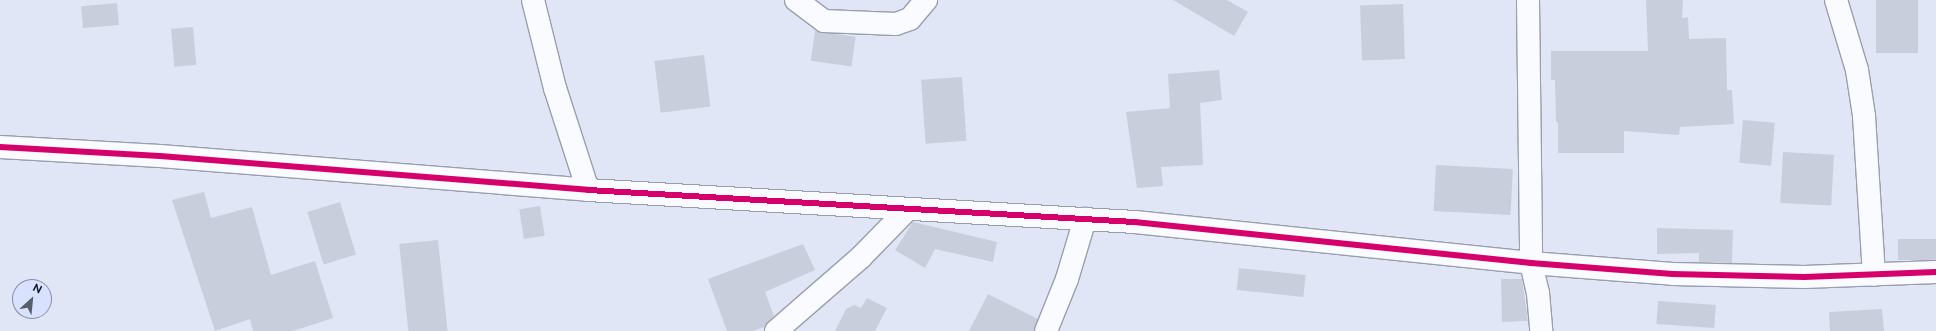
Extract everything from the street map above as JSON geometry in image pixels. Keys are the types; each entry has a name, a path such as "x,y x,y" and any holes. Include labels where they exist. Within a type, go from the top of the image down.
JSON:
{"street":[{"path":"533,0 555,88 588,190"},
{"path":"796,0 824,21 896,24 910,19 926,0"},
{"path":"1528,0 1531,263 1538,293 1541,331"},
{"path":"1836,0 1857,70 1864,116 1874,275"},
{"path":"0,147 160,156 588,190 1135,222 1531,263 1673,274 1804,277 1936,272"},
{"path":"776,331 860,257 908,209"},
{"path":"1046,331 1067,279 1085,219"}],"building":[{"path":"1173,0 1227,0 1248,12 1234,36"},
{"path":"1646,0 1683,0 1682,18 1688,17 1689,39 1726,38 1727,90 1732,90 1734,124 1680,127 1679,135 1624,131 1624,153 1558,153 1558,122 1556,122 1555,80 1551,80 1551,51 1648,51"},
{"path":"1876,0 1918,0 1918,53 1876,53"},
{"path":"117,3 119,25 83,28 81,6"},
{"path":"1403,4 1405,59 1362,60 1360,6"},
{"path":"193,27 196,65 174,67 171,29"},
{"path":"815,31 856,37 851,66 811,61"},
{"path":"704,55 710,107 661,113 654,61"},
{"path":"1219,70 1222,100 1200,103 1203,165 1161,167 1163,186 1137,188 1126,112 1170,108 1168,74"},
{"path":"962,77 966,141 926,144 921,80"},
{"path":"1743,120 1775,123 1771,166 1739,163"},
{"path":"1783,152 1834,155 1831,206 1780,203"},
{"path":"1436,165 1513,169 1510,215 1434,211"},
{"path":"204,192 211,218 252,207 271,275 315,261 333,318 293,331 253,331 250,319 215,331 172,200"},
{"path":"340,202 356,255 324,265 307,212"},
{"path":"540,206 545,236 524,239 519,209"},
{"path":"913,222 997,242 993,262 935,249 925,268 895,250"},
{"path":"1657,228 1733,230 1732,263 1699,262 1699,253 1657,254"},
{"path":"1898,239 1936,239 1936,260 1898,260"},
{"path":"438,240 448,331 408,331 399,244"},
{"path":"803,244 815,270 765,292 774,316 764,327 753,331 727,331 708,279"},
{"path":"1239,268 1306,275 1303,297 1237,290"},
{"path":"1501,279 1522,279 1528,321 1502,322"},
{"path":"988,294 1038,319 1034,331 969,331"},
{"path":"867,298 887,308 875,331 835,331 846,309 854,305 861,308"},
{"path":"1658,301 1716,305 1714,328 1656,324"},
{"path":"1882,309 1884,331 1830,331 1829,312"}],"cycle path":[{"path":"0,147 160,156 588,190 1135,222 1531,263 1673,274 1804,277 1936,272"}]}
